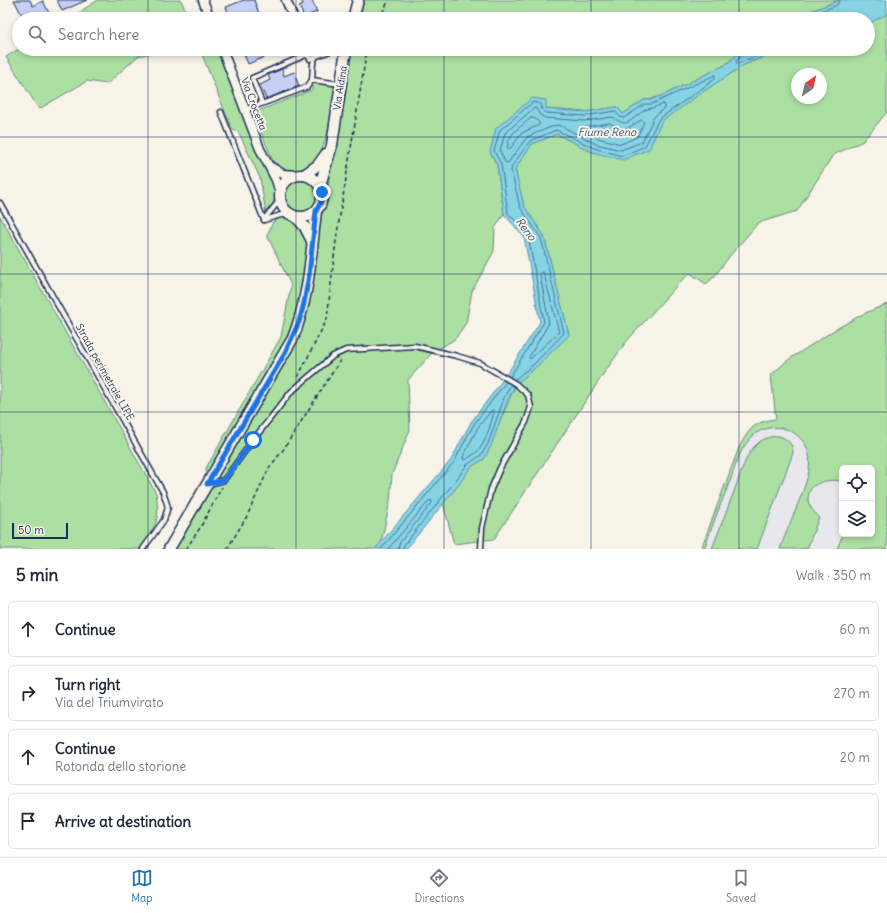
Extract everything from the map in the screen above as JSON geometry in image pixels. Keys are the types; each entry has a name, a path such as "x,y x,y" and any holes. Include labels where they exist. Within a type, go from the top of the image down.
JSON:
{"street":[{"path":"203,0 207,12"},
{"path":"286,0 291,12"},
{"path":"354,12 358,0"},
{"name":"Via Crocetta","path":"225,56 260,149 276,180 280,197"},
{"name":"Via Aldina","path":"322,192 321,182 330,150 345,56"},
{"name":"Via Aldina","path":"301,175 318,165 323,159 326,154 334,127"},
{"path":"169,549 293,338 304,303 309,275 316,211 321,202 322,192 316,181 310,177 283,174 269,165"},
{"path":"301,175 288,179 282,188 280,197 282,206 305,227 310,235 312,244"},
{"path":"294,216 306,216 316,211"}],"lane":[{"path":"262,103 252,78 299,56"},
{"path":"309,56 310,58 317,56"},
{"path":"245,110 307,87 312,80 313,63 317,56"},
{"path":"312,80 341,84"},
{"path":"221,112 264,220"},
{"path":"264,220 280,197"},
{"name":"Strada perimetrale LIPE","path":"0,203 163,492 168,507 164,520 143,549"},
{"path":"264,220 281,215 294,216"},
{"path":"207,484 224,480 291,392 333,356 346,350 415,346 480,363 516,384 528,396 531,407 526,422 500,468 491,489 482,528 480,549"}],"path":[{"path":"382,12 389,0"},
{"path":"298,379 327,319 336,240 366,56"},
{"path":"227,549 246,518 269,468 283,450 338,366 346,350"},
{"path":"186,549 200,528 220,491 224,480"}],"shaded area":[{"path":"768,420 786,421 839,477 839,537 842,537 837,549 701,549 741,445 750,429 756,424"}],"green space":[{"path":"98,0 181,0 186,12 80,12"},
{"path":"357,0 840,0 808,12 354,12"},
{"path":"887,12 887,112 863,141 833,155 797,211 758,223 714,277 706,284 690,273 679,283 626,342 494,539 454,544 443,503 471,467 484,459 516,384 569,335 544,236 524,206 515,169 532,144 557,134 592,152 649,149 661,121 744,65 765,56 875,56 875,19"},
{"path":"12,53 12,56 138,56 107,84 87,81 39,109 6,57"},
{"path":"203,56 220,56 245,122 275,184 274,200 266,213 260,178 239,133 232,129"},
{"path":"343,56 735,56 725,65 668,93 650,100 644,100 623,114 617,107 585,112 546,109 490,152 497,165 504,214 495,228 494,251 472,291 466,323 455,339 432,353 408,380 410,430 392,474 390,501 381,543 375,549 173,549 204,500 220,470 289,354 305,320 319,224 326,201 339,107"},
{"path":"312,83 333,85 336,90 329,129 319,158 305,169 286,171 273,161 253,113 312,90"},
{"path":"301,179 313,184 318,196 313,208 301,213 289,208 284,196 289,184"},
{"path":"0,216 156,493 158,510 156,523 140,549 0,549"},
{"path":"284,216 297,221 307,240 307,252 301,292 294,324 277,357 208,472 205,470 281,337 291,285 267,235 273,222"},
{"path":"887,304 887,549 837,549 842,537 875,537 875,465 839,465 839,481 831,480 820,482 811,488 809,493 809,504 819,517 807,549 780,549 803,491 810,462 809,452 805,444 798,436 784,428 768,428 760,431 752,437 743,449 704,549 701,549 738,450 745,437 752,428 762,422 776,419 771,375 788,360 836,329 863,314"},
{"path":"779,436 789,442 793,453 757,549 712,549 748,455 762,440 769,437"}],"water":[{"path":"840,0 887,0 887,14 875,20 875,12 808,12"},
{"name":"Fiume Reno","path":"735,56 765,56 744,65 662,121 649,149 623,160 592,152 557,134 532,144 515,169 524,206 544,236 569,335 516,384 508,399 491,446 484,459 471,467 457,487 406,549 375,549 451,460 471,422 505,377 540,322 524,237 504,214 497,165 490,152 496,128 532,98 546,100 546,109 585,112 617,107 623,114 644,100 650,100 668,93 725,65"}],"building":[{"path":"14,0 30,0 33,6 43,1 48,12 20,12"},
{"path":"57,0 87,0 62,11"},
{"path":"244,0 254,0 258,12 228,12 226,7"},
{"path":"301,0 312,0 317,12 302,12 299,6 303,4"},
{"path":"245,56 267,56 248,64"},
{"path":"282,69 284,76 294,72 299,86 266,99 260,85 270,80 268,75"}],"route":[{"path":"253,440 224,480 207,484 293,338 304,303 309,275 316,211 321,202 322,192"}],"water label":[{"name":"Reno","path":"526,229"}]}
